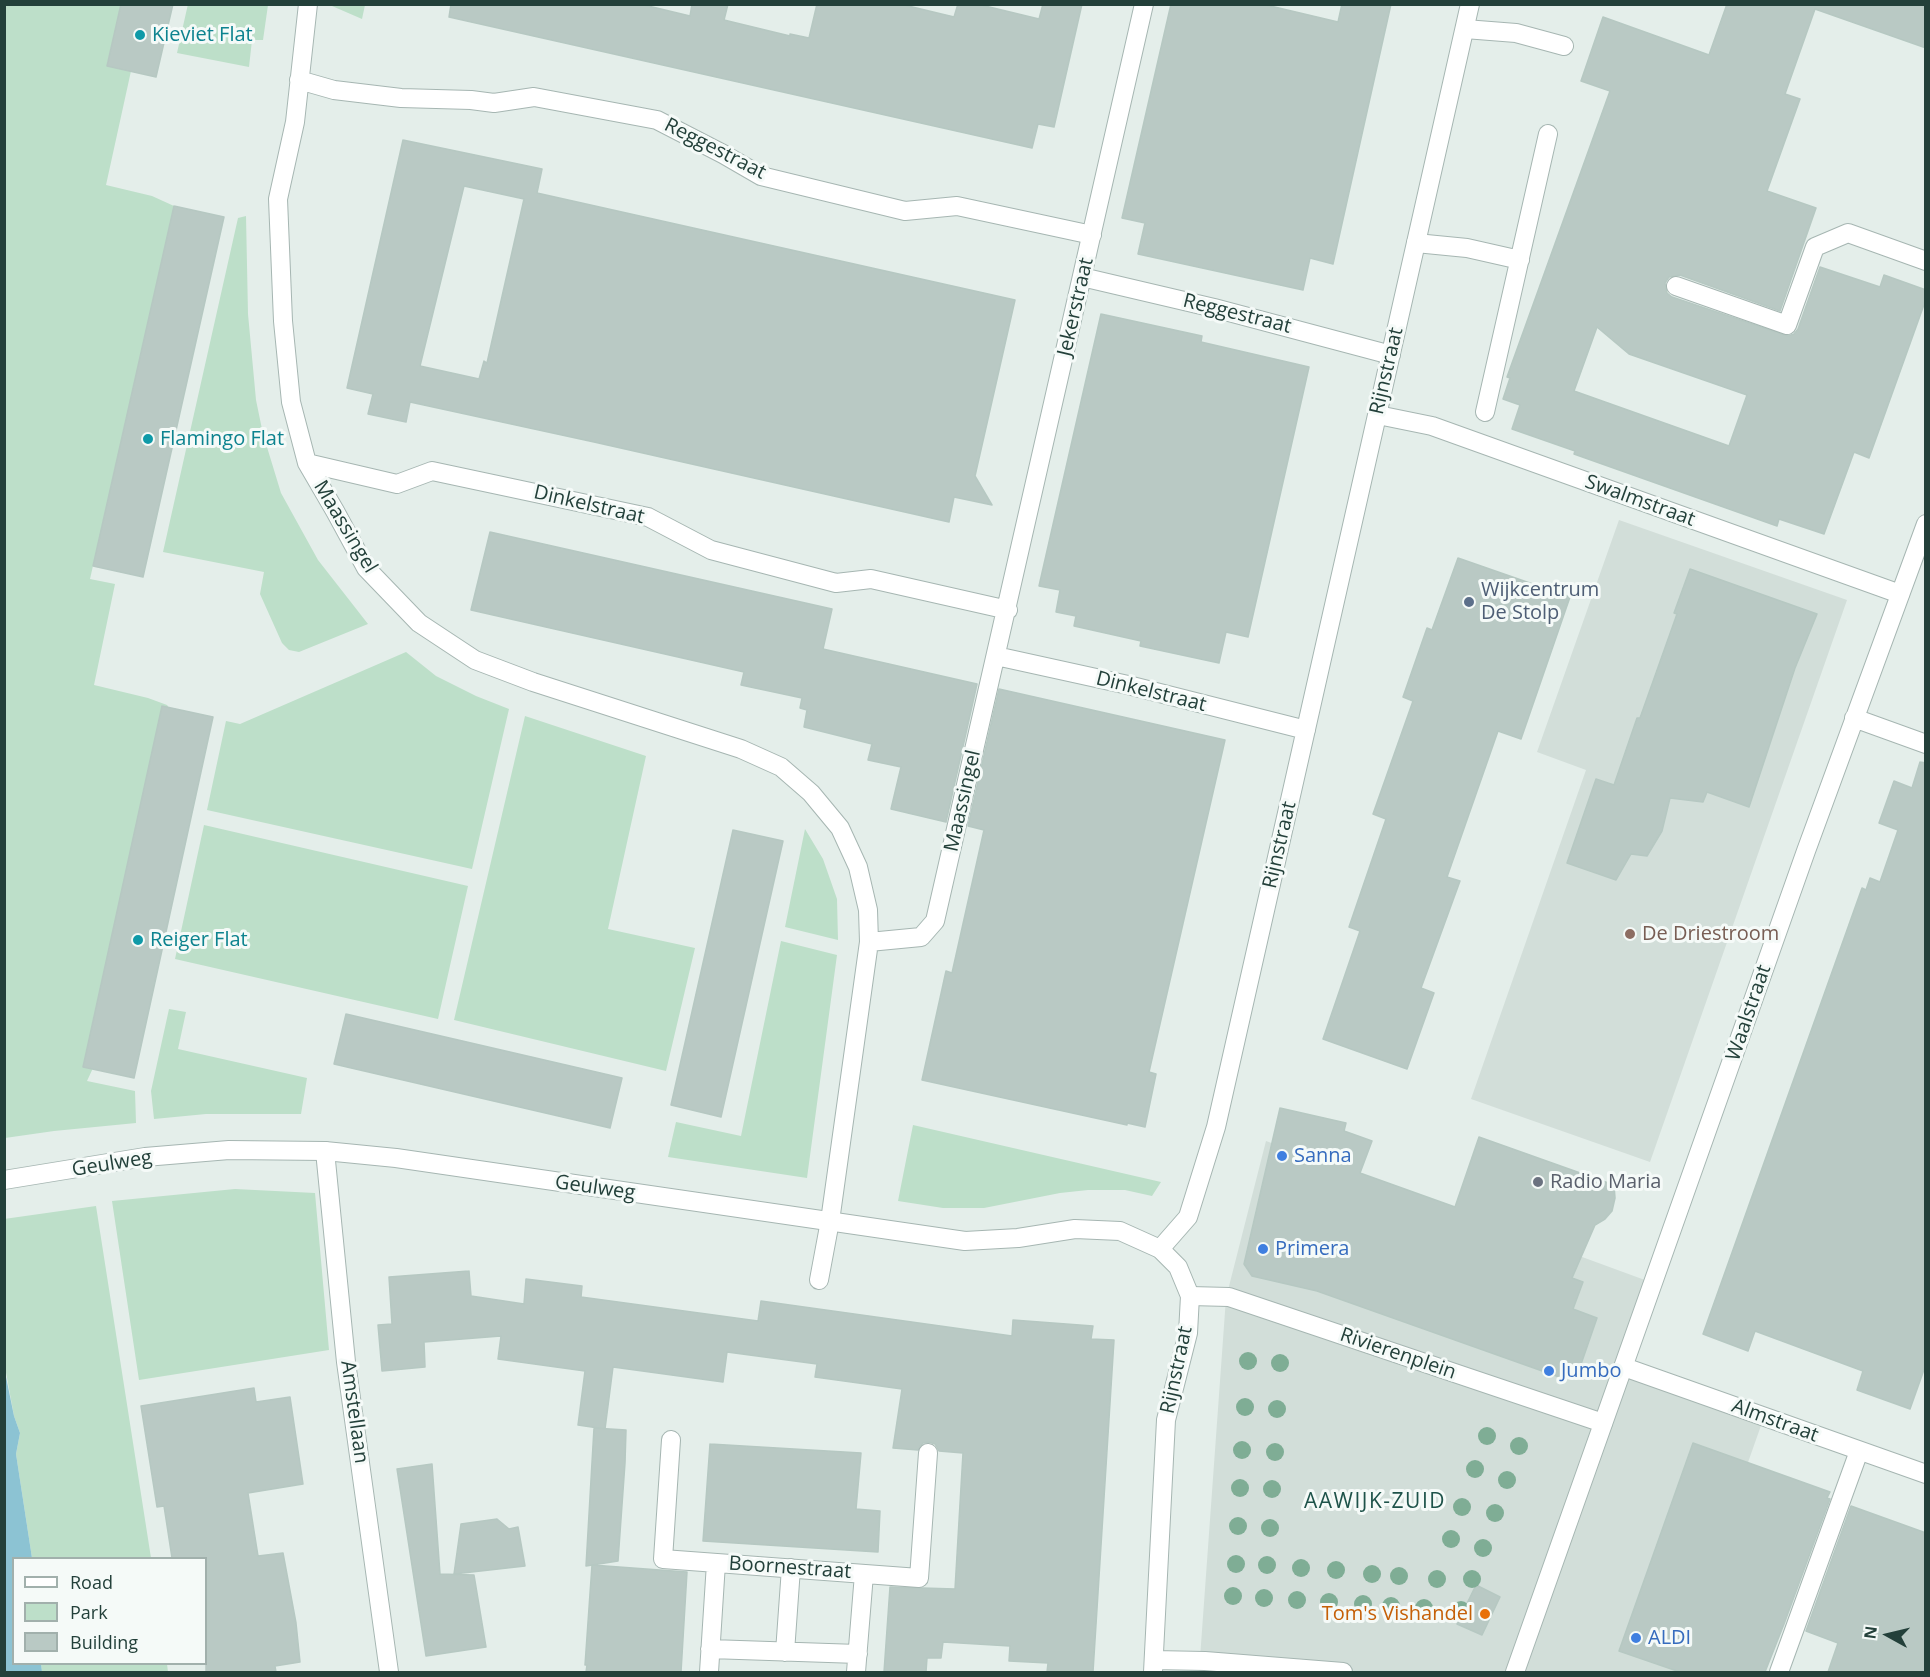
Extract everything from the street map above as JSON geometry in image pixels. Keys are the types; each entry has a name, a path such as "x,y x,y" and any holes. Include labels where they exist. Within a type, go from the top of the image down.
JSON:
{"street":[{"name":"Maassingel","path":"308,4 295,122 278,199 283,321 291,402 307,464 366,568 419,623 475,660 533,682 741,749 781,767 811,793 840,828 858,867 868,910 869,942 830,1221 819,1280"},
{"name":"Jekerstraat","path":"1008,610 1144,4"},
{"name":"Rijnstraat","path":"1154,1666 1166,1420 1188,1333 1190,1296 1178,1267 1160,1249 1188,1217 1216,1127 1470,4"},
{"path":"1464,29 1516,33 1564,46"},
{"name":"Reggestraat","path":"299,80 334,90 401,98 494,103 534,97 657,120 761,176 905,211 957,206 1092,235"},
{"path":"1485,412 1548,135"},
{"path":"1676,286 1787,325 1815,247 1848,233 1926,261"},
{"path":"1416,243 1467,248 1520,260"},
{"name":"Reggestraat","path":"1082,277 1214,308 1391,355"},
{"name":"Swalmstraat","path":"1378,415 1432,426 1900,594"},
{"name":"Dinkelstraat","path":"307,464 397,484 432,471 648,517 711,550 836,583 871,579 1008,610"},
{"name":"Waalstraat","path":"1624,1367 1854,718 1926,524"},
{"name":"Maassingel","path":"869,942 921,937 935,921 1008,610"},
{"name":"Dinkelstraat","path":"996,656 1128,685 1306,730"},
{"path":"1854,718 1926,744"},
{"name":"Geulweg","path":"4,1180 155,1156 229,1150 325,1152 396,1158 965,1241 1018,1238 1075,1229 1120,1231 1160,1249"},
{"name":"Amstellaan","path":"325,1152 346,1362 389,1672"},
{"name":"Rivierenplein","path":"1190,1296 1229,1297 1604,1423"},
{"path":"1515,1672 1624,1367"},
{"name":"Almstraat","path":"1624,1367 1926,1474"},
{"name":"Boornestraat","path":"671,1440 663,1559 919,1578 928,1454"},
{"path":"1779,1672 1859,1451"},
{"name":"Boornestraat","path":"709,1672 716,1563"},
{"path":"785,1652 791,1568"},
{"name":"Boornestraat","path":"856,1672 864,1574"},
{"path":"710,1649 858,1654"},
{"path":"1154,1666 1205,1661 1343,1672"}],"shaded area":[{"name":"De Driestroom","path":"1619,520 1847,600 1650,1162 1471,1099 1586,770 1537,752"},
{"path":"1266,1141 1653,1283 1624,1367 1764,1417 1674,1672 1199,1672 1226,1298"}],"green space":[{"path":"188,4 268,5 263,40 252,40 249,67 177,53"},
{"path":"332,4 365,5 362,19 332,6"},
{"path":"5,5 121,5 107,65 131,71 106,185 152,196 174,206 90,579 115,584 94,685 148,698 167,705 172,712 93,1068 87,1081 135,1091 136,1123 5,1138"},
{"path":"246,216 248,314 256,400 263,434 281,493 318,560 368,624 299,652 289,650 282,643 260,594 264,572 163,552 238,218"},
{"path":"406,652 436,676 509,709 472,869 207,810 226,721 240,724"},
{"path":"525,716 646,756 608,929 695,948 666,1071 454,1020"},
{"path":"204,825 468,886 438,1019 175,959"},
{"path":"805,829 823,859 837,899 838,940 785,927"},
{"path":"781,941 837,955 807,1178 668,1157 676,1122 741,1136"},
{"path":"169,1009 186,1012 178,1049 307,1078 301,1114 206,1114 154,1119 151,1091"},
{"path":"913,1125 1161,1182 1152,1196 1125,1190 1088,1190 1060,1193 984,1208 943,1208 898,1201"},
{"path":"235,1189 315,1193 329,1350 139,1380 112,1201"},
{"path":"96,1206 151,1557 32,1557 16,1454 20,1433 14,1416 5,1367 4,1219"},
{"path":"41,1665 167,1665 168,1672 42,1672"}],"water":[{"path":"4,1367 14,1416 20,1433 16,1454 32,1557 12,1557 12,1665 41,1665 42,1672 5,1672"}],"building":[{"name":"Kieviet Flat","path":"121,4 173,4 156,77 107,66"},
{"path":"451,4 640,4 690,16 692,4 728,4 724,20 790,36 790,34 809,38 817,4 900,4 954,17 958,4 977,4 1039,19 1043,4 1082,4 1054,127 1038,124 1032,148 449,17"},
{"path":"1171,4 1262,4 1338,22 1342,4 1391,4 1333,264 1310,258 1303,290 1138,254 1145,223 1122,218"},
{"path":"1727,4 1926,4 1926,48 1815,9 1785,94 1800,99 1767,191 1816,208 1780,311 1680,275 1669,277 1665,283 1667,293 1672,297 1788,336 1794,334 1798,329 1820,267 1880,287 1884,275 1926,290 1926,299 1869,458 1854,452 1824,534 1779,519 1777,526 1574,454 1575,451 1512,429 1520,405 1503,399 1510,378 1507,377 1610,91 1581,81 1603,17 1709,55","holes":["1597,327 1629,354 1747,395 1729,446 1574,391"]},
{"path":"403,140 542,169 537,193 1015,300 975,476 992,505 954,497 949,522 410,402 406,422 368,414 373,394 347,388","holes":["464,186 524,199 487,363 484,361 479,379 420,366"]},
{"name":"Flamingo Flat","path":"174,206 224,217 143,577 93,566"},
{"path":"1101,314 1202,336 1201,342 1309,367 1248,637 1226,632 1219,663 1140,646 1141,641 1074,626 1076,616 1056,612 1060,590 1039,586"},
{"path":"490,532 832,609 823,649 977,684 946,822 891,809 901,767 868,760 872,744 804,727 807,710 800,708 802,698 741,685 744,672 471,610"},
{"path":"1458,558 1570,597 1521,739 1498,731 1447,877 1460,881 1421,988 1434,993 1407,1069 1323,1039 1360,931 1349,927 1386,819 1373,814 1413,701 1403,697 1427,628 1432,630"},
{"path":"1690,569 1817,614 1795,668 1749,807 1707,792 1703,802 1670,798 1662,831 1647,856 1631,854 1616,880 1567,863 1596,779 1614,785 1677,614 1674,613"},
{"path":"999,689 1225,740 1149,1072 1156,1074 1145,1127 922,1080 946,971 952,973 984,830 968,826"},
{"name":"Reiger Flat","path":"162,706 213,717 134,1078 83,1067"},
{"path":"1920,762 1926,763 1926,1364 1910,1409 1857,1390 1863,1371 1755,1331 1748,1351 1703,1334 1862,888 1866,890 1870,878 1880,882 1898,830 1879,823 1894,781 1912,788"},
{"path":"733,830 783,841 721,1117 671,1105"},
{"path":"346,1014 622,1078 610,1128 334,1064"},
{"path":"1280,1108 1346,1123 1344,1131 1372,1141 1360,1173 1455,1207 1479,1137 1614,1185 1615,1198 1612,1211 1595,1225 1572,1278 1583,1282 1573,1309 1597,1318 1579,1370 1562,1378 1317,1291 1252,1276 1244,1264"},
{"path":"469,1271 471,1296 524,1304 526,1279 582,1286 581,1297 758,1321 761,1301 1012,1336 1013,1320 1093,1326 1091,1339 1114,1340 1093,1672 1047,1672 1048,1663 1009,1661 1010,1646 943,1642 941,1658 927,1658 926,1672 884,1672 890,1587 955,1589 963,1453 939,1451 935,1444 929,1442 923,1443 918,1450 893,1448 902,1389 815,1377 817,1364 727,1352 723,1382 613,1367 605,1429 578,1425 585,1371 498,1359 501,1336 424,1342 425,1367 382,1371 378,1325 392,1324 389,1277"},
{"path":"254,1388 256,1402 290,1397 303,1484 248,1493 258,1556 283,1553 296,1623 300,1662 275,1666 276,1672 206,1672 207,1557 172,1557 164,1506 157,1507 141,1406"},
{"path":"594,1428 626,1430 625,1463 618,1561 586,1566"},
{"path":"1693,1443 1830,1492 1827,1498 1830,1499 1765,1672 1680,1672 1619,1651"},
{"path":"710,1444 861,1453 856,1509 880,1511 878,1552 703,1541"},
{"path":"432,1464 440,1574 474,1575 486,1647 426,1656 397,1469"},
{"path":"1851,1506 1926,1533 1926,1672 1828,1672 1838,1643 1806,1631"},
{"path":"497,1519 509,1529 518,1527 525,1566 454,1574 461,1524"},
{"path":"592,1565 687,1572 681,1672 586,1672"},
{"path":"1476,1585 1500,1597 1482,1635 1457,1624"}],"place":[{"name":"Kieviet Flat","path":"140,35"},
{"name":"Flamingo Flat","path":"148,439"},
{"name":"Wijkcentrum De Stolp","path":"1469,602"},
{"name":"De Driestroom","path":"1630,934"},
{"name":"Reiger Flat","path":"138,940"},
{"name":"Sanna","path":"1282,1156"},
{"name":"Radio Maria","path":"1538,1182"},
{"name":"Primera","path":"1263,1249"},
{"name":"Jumbo","path":"1549,1371"},
{"name":"Tom's Vishandel","path":"1485,1614"},
{"name":"ALDI","path":"1636,1638"}],"district":[{"name":"AAWIJK-ZUID","path":"1375,1502"}]}
